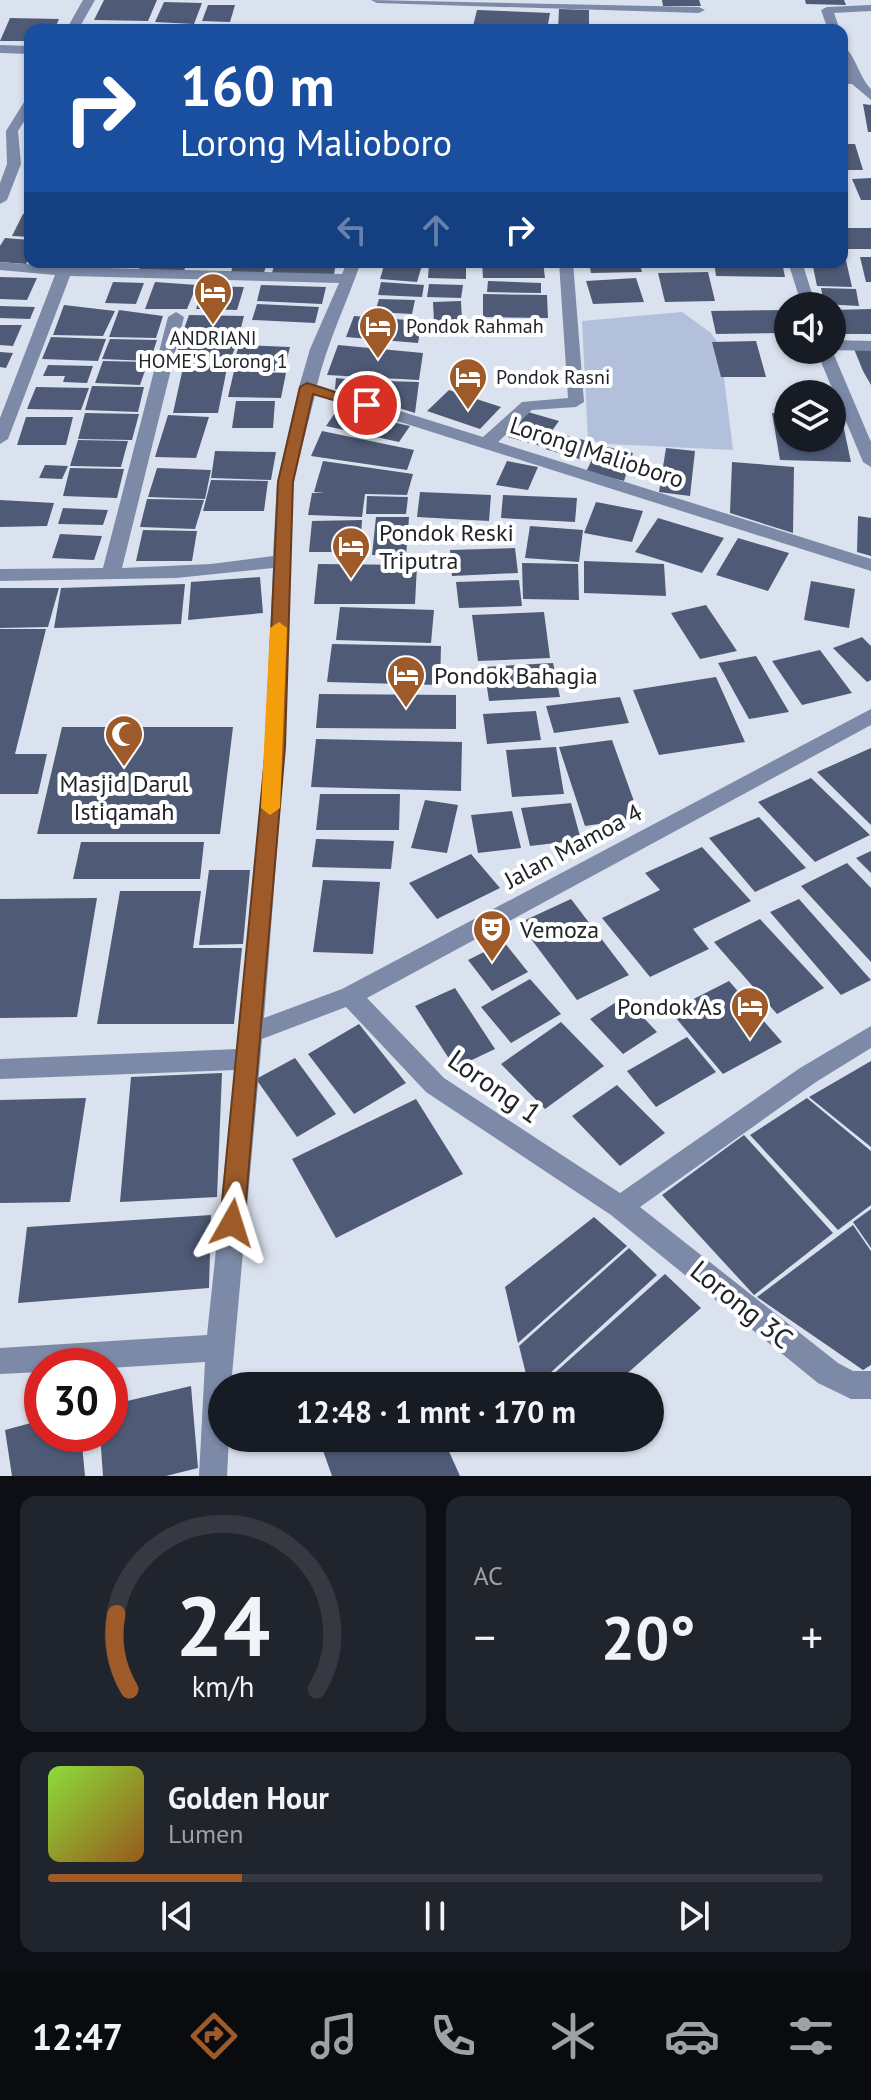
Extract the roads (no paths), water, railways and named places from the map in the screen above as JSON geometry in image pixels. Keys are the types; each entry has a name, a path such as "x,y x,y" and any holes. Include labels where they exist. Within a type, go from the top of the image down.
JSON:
{"street":[{"path":"75,24 89,0"},
{"path":"377,0 699,10"},
{"path":"832,24 827,10 871,8"},
{"path":"0,49 24,50"},
{"path":"849,80 871,96"},
{"path":"0,200 14,164 6,134 24,110"},
{"path":"0,266 24,268"},
{"path":"26,268 64,271 352,270 318,349 285,482 275,747 250,1046 219,1348 213,1476"},
{"path":"488,442 528,405 576,402 566,268"},
{"path":"797,268 805,292"},
{"path":"0,439 64,271"},
{"path":"111,574 176,317"},
{"path":"846,345 871,346"},
{"path":"830,364 871,462"},
{"name":"Lorong Malioboro","path":"307,387 871,565"},
{"path":"0,575 111,574 243,567 281,561"},
{"name":"Jalan Mamoa 4","path":"0,1069 250,1046 350,996 871,716"},
{"name":"Lorong 1","path":"350,996 435,1085 620,1207"},
{"path":"620,1207 808,1075 871,1036"},
{"name":"Lorong 3C","path":"620,1207 828,1373 851,1385 871,1385"},
{"path":"0,1361 219,1348"}],"place":[{"name":"ANDRIANI HOME'S Lorong 1","path":"213,326"},
{"name":"Pondok Rahmah","path":"378,360"},
{"name":"Pondok Rasni","path":"468,411"},
{"name":"Pondok Reski Triputra","path":"351,580"},
{"name":"Pondok Bahagia","path":"406,709"},
{"name":"Masjid Darul Istiqamah","path":"124,768"},
{"name":"Vemoza","path":"492,963"},
{"name":"Pondok As","path":"750,1040"}]}
